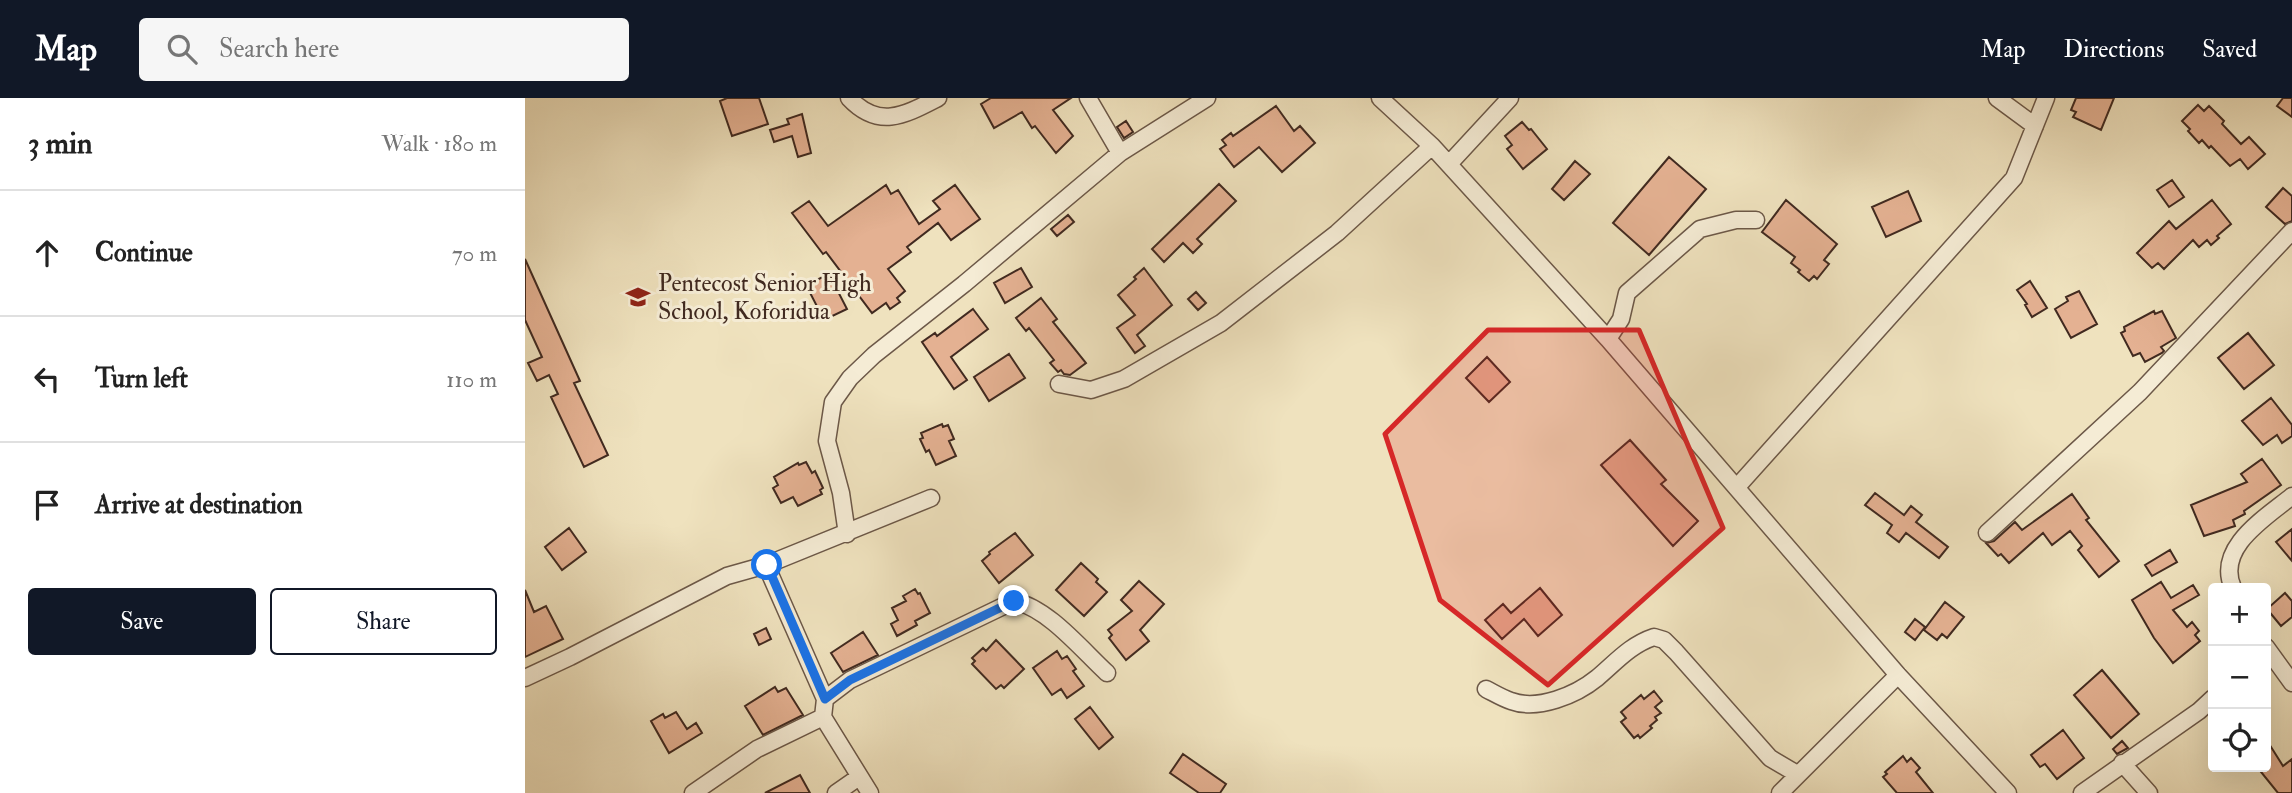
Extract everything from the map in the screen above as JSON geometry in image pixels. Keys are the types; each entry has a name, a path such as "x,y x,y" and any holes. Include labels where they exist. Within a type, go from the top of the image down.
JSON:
{"street":[{"path":"849,98 860,110 882,118 908,114 938,98"},
{"path":"1088,98 1120,153"},
{"path":"847,534 841,493 827,441 833,402 850,378 874,355 964,284 1120,153 1206,98"},
{"path":"1380,98 1432,146 1608,339 1898,675 2008,793"},
{"path":"1449,164 1510,98"},
{"path":"1997,98 2035,127"},
{"path":"1737,487 2014,178 2046,98"},
{"path":"1059,384 1091,390 1124,379 1221,323 1337,233 1432,146"},
{"path":"1608,339 1621,319 1627,293 1700,229 1736,219 1756,220"},
{"path":"1987,533 2140,392 2292,231"},
{"path":"2230,583 2228,578 2233,551 2253,527 2292,496"},
{"path":"525,678 727,576 767,565 931,498"},
{"path":"767,565 825,699 823,718 870,793"},
{"path":"825,699 850,680 1014,601 1028,604 1048,618 1107,673"},
{"path":"1486,689 1512,702 1533,705 1564,696 1596,679 1629,649 1654,637 1664,640 1676,652 1770,758 1797,774"},
{"path":"2271,656 2292,683"},
{"path":"1780,793 1898,675"},
{"path":"2082,793 2208,703"},
{"path":"693,793 757,749 823,718"},
{"path":"2122,763 2149,793"},
{"path":"836,793 859,777"}],"highlighted area":[{"path":"1488,330 1639,330 1723,528 1548,685 1440,600 1385,434"}],"building":[{"path":"727,98 759,98 768,124 732,136 720,101"},
{"path":"991,98 1071,98 1053,110 1073,136 1056,153 1035,126 1032,128 1022,112 994,128 981,104"},
{"path":"2076,98 2114,98 2101,130 2073,117 2076,112 2071,110"},
{"path":"2283,98 2292,98 2292,117 2277,106"},
{"path":"2198,105 2204,111 2209,106 2241,144 2249,137 2265,154 2248,169 2240,159 2230,166 2211,146 2209,148 2202,140 2199,143 2182,121"},
{"path":"1276,106 1294,131 1300,126 1315,143 1282,172 1259,147 1234,167 1220,149 1226,145 1222,140 1231,133 1233,136"},
{"path":"802,114 811,153 798,157 792,136 774,142 770,130 789,124 787,119"},
{"path":"1126,121 1133,132 1124,138 1117,127"},
{"path":"1522,122 1547,149 1523,169 1507,149 1512,145 1505,136"},
{"path":"1669,157 1706,189 1649,255 1613,223"},
{"path":"1575,161 1590,174 1564,200 1552,189"},
{"path":"2172,180 2184,197 2169,207 2157,190"},
{"path":"1219,184 1236,201 1197,239 1202,244 1193,253 1183,243 1164,262 1152,249"},
{"path":"886,185 891,194 898,190 919,224 940,209 933,201 955,185 980,219 951,240 938,223 907,247 911,252 888,269 905,291 897,298 900,302 890,309 886,303 872,313 826,252 823,254 792,213 809,201 828,226"},
{"path":"2283,188 2292,196 2292,221 2285,224 2266,207"},
{"path":"1908,191 1921,221 1886,237 1872,207"},
{"path":"1786,200 1837,244 1824,260 1829,264 1817,279 1814,276 1809,281 1798,272 1800,270 1791,263 1795,257 1762,232"},
{"path":"2212,200 2231,224 2211,245 2207,240 2199,247 2193,240 2164,269 2158,263 2152,268 2137,253 2169,221 2176,229"},
{"path":"1068,215 1074,222 1057,236 1051,229"},
{"path":"525,259 580,381 574,383 608,455 584,467 551,397 558,394 549,375 537,381 528,363 542,357 525,320"},
{"path":"1021,268 1032,287 1005,303 994,283"},
{"path":"1144,268 1172,305 1137,335 1145,346 1135,353 1117,328 1135,315 1118,295"},
{"path":"829,274 847,309 824,320 806,285"},
{"path":"2030,281 2047,308 2032,317 2017,290"},
{"path":"2079,291 2097,324 2071,338 2055,309 2068,301 2066,297"},
{"path":"1196,292 1206,303 1198,310 1188,299"},
{"path":"1041,298 1057,319 1053,322 1086,363 1070,375 1061,370 1058,372 1050,363 1054,360 1029,328 1026,331 1016,318"},
{"path":"973,309 988,329 951,357 967,380 954,389 922,342 935,333 937,336"},
{"path":"2154,311 2155,314 2162,311 2176,338 2161,347 2164,351 2162,353 2145,362 2140,353 2133,356 2121,333 2125,331 2124,327"},
{"path":"2248,333 2274,365 2244,389 2218,358"},
{"path":"1009,354 1025,378 989,401 974,377"},
{"path":"1487,357 1510,382 1489,402 1466,378"},
{"path":"2271,398 2292,425 2292,436 2282,443 2277,435 2263,445 2242,421"},
{"path":"942,424 943,427 948,425 954,439 949,441 956,456 936,465 920,439 923,438 921,433"},
{"path":"1630,440 1666,480 1661,484 1698,521 1673,546 1601,465"},
{"path":"2262,459 2281,485 2244,511 2245,514 2233,520 2235,526 2204,536 2191,505 2247,482 2241,474"},
{"path":"806,462 812,473 815,471 823,488 820,490 822,494 798,506 793,497 781,503 773,488 778,485 774,477 798,463 799,465"},
{"path":"1875,493 1904,515 1911,506 1922,515 1916,522 1948,547 1939,558 1906,533 1899,542 1887,533 1892,525 1865,505"},
{"path":"2072,494 2089,518 2086,520 2119,561 2099,577 2078,550 2082,546 2070,531 2052,545 2043,533 2009,563 1986,543 1994,541 2015,522 2022,530"},
{"path":"569,528 586,552 562,570 545,547"},
{"path":"2292,529 2292,561 2276,542"},
{"path":"1015,533 1033,555 999,583 982,561 989,552"},
{"path":"2170,550 2177,562 2152,576 2145,565"},
{"path":"1081,563 1107,592 1084,616 1056,590"},
{"path":"1139,581 1164,604 1140,630 1149,641 1126,660 1109,638 1112,635 1108,630 1132,611 1121,600"},
{"path":"2161,582 2171,598 2193,585 2199,595 2173,610 2187,627 2192,622 2199,631 2195,635 2200,641 2173,663 2154,638 2132,600"},
{"path":"1540,588 1562,615 1538,636 1524,619 1502,639 1485,620 1503,604 1511,613"},
{"path":"915,589 920,593 930,613 915,621 917,625 897,636 891,624 898,620 892,608 906,601 903,596"},
{"path":"525,590 534,612 546,606 563,639 525,657"},
{"path":"2285,593 2292,601 2292,617 2281,626 2271,614 2271,605"},
{"path":"1945,602 1964,617 1947,638 1942,634 1937,640 1924,630"},
{"path":"1915,619 1925,627 1915,640 1905,632"},
{"path":"766,628 771,639 759,645 754,634"},
{"path":"863,632 878,655 843,672 831,653"},
{"path":"996,640 1024,669 1004,688 1001,685 996,689 972,664 975,661 972,658 983,648 986,651"},
{"path":"1057,651 1062,659 1067,656 1076,669 1073,671 1084,686 1067,698 1061,689 1052,695 1033,668"},
{"path":"2102,670 2139,714 2111,738 2074,695"},
{"path":"775,687 778,692 786,688 803,715 763,735 745,706"},
{"path":"1654,691 1662,701 1655,707 1661,713 1655,717 1657,720 1650,726 1652,728 1640,738 1638,735 1634,738 1621,722 1626,718 1621,712 1641,695 1644,699"},
{"path":"1090,707 1113,737 1099,749 1075,719"},
{"path":"676,712 687,729 696,723 702,733 669,753 651,721 663,714 665,718"},
{"path":"2063,730 2084,758 2057,779 2045,764 2040,767 2031,755"},
{"path":"2122,741 2128,748 2117,754 2113,749"},
{"path":"2271,747 2283,766 2292,759 2292,793 2278,793 2261,772 2271,772"},
{"path":"1183,754 1226,784 1220,793 1199,793 1170,773"},
{"path":"1903,756 1907,762 1911,758 1920,768 1916,772 1933,793 1897,793 1883,777"},
{"path":"800,775 810,793 765,793"}],"place":[{"name":"Pentecost Senior High School, Koforidua","path":"638,297"}],"route":[{"path":"767,565 825,699 850,680 1014,601"}]}
